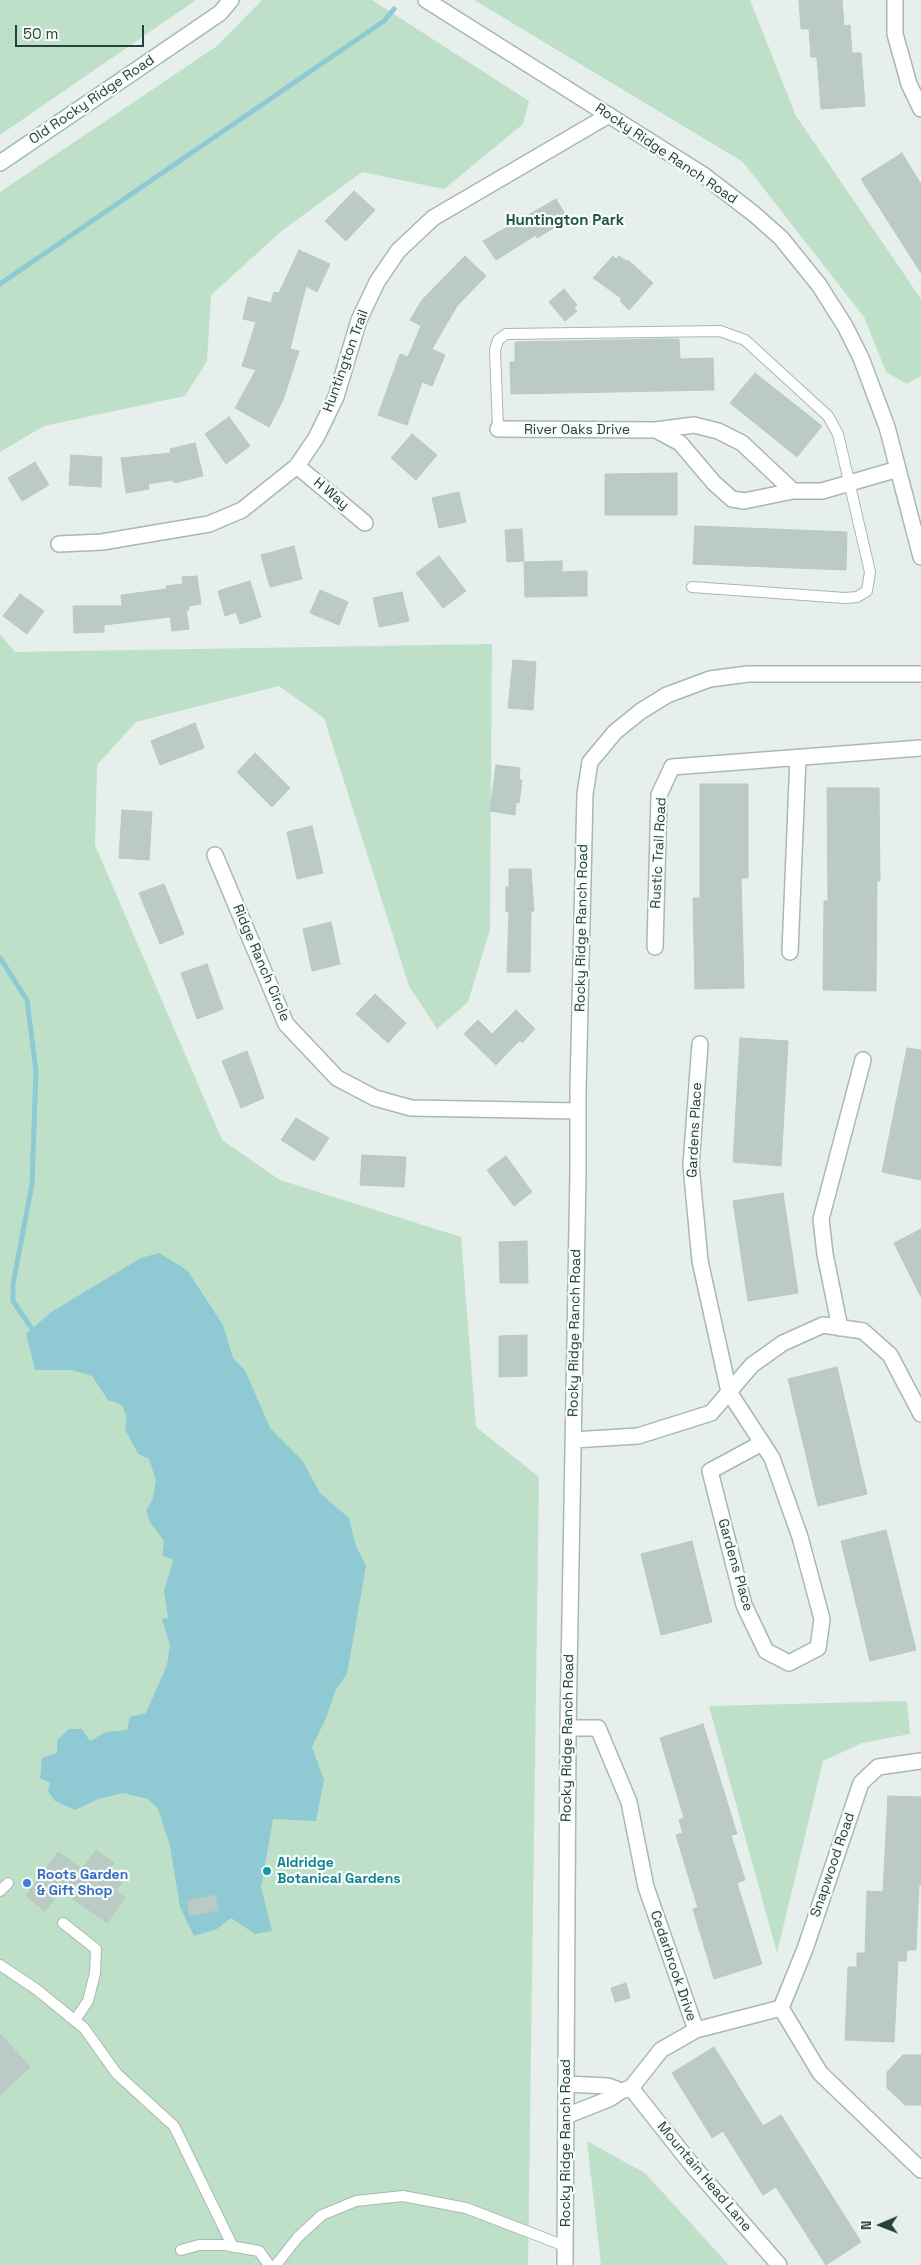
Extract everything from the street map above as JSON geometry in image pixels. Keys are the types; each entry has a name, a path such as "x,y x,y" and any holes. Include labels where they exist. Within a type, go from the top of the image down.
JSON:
{"street":[{"name":"Old Rocky Ridge Road","path":"0,163 220,13 230,0"},
{"name":"Rocky Ridge Ranch Road","path":"426,0 702,174 754,214 781,238 810,272 845,326 861,358 881,410 919,539 921,557"},
{"path":"894,0 895,34 909,84 921,109"},
{"name":"Huntington Trail","path":"59,544 102,542 210,524 242,510 297,466 316,438 336,397 359,320 373,289 398,251 433,218 609,115"},
{"name":"River Oaks Drive","path":"498,429 656,430 694,426 718,431 742,443 793,491"},
{"name":"River Oaks Drive","path":"656,430 680,443 714,483 732,499 744,501 793,491 822,491 898,469"},
{"name":"H Way","path":"297,466 365,523"},
{"name":"Rocky Ridge Ranch Road","path":"565,2265 568,1728 578,1111 585,794 590,762 615,732 641,711 667,695 710,679 748,674 921,674"},
{"name":"Rustic Trail Road","path":"655,947 659,795 672,767 921,748"},
{"path":"790,952 798,757"},
{"name":"Ridge Ranch Circle","path":"215,855 286,1024 337,1078 375,1098 411,1108 578,1111"},
{"name":"Gardens Place","path":"700,1044 690,1165 700,1261 729,1392 772,1458 800,1536 822,1619 818,1648 789,1663 766,1651 744,1606 710,1471 762,1443"},
{"path":"840,1328 825,1254 821,1219 863,1060"},
{"path":"573,1440 638,1436 711,1413 752,1365 783,1343 823,1325 863,1331 890,1355 921,1414"},
{"name":"Cedarbrook Drive","path":"568,1728 598,1728 629,1802 646,1887 696,2030 780,2008"},
{"name":"Snapwood Road","path":"780,2008 805,1949 861,1783 878,1767 921,1761"},
{"path":"780,2008 820,2073 921,2170"},
{"path":"566,2116 609,2099 626,2089 661,2050 696,2030"},
{"path":"566,2084 626,2089"},
{"name":"Mountain Head Lane","path":"626,2089 779,2265"}],"lane":[{"path":"498,429 495,350 498,340 506,334 720,331 745,340 828,416 838,434 870,572 867,591 858,597 846,598 692,587"},
{"path":"0,1891 8,1883"},
{"path":"63,1923 96,1949 95,1973 88,2000 75,2020"},
{"path":"0,1965 36,1989 84,2028 117,2074 174,2126 233,2247"},
{"path":"276,2265 298,2237 322,2215 356,2201 403,2196 466,2208 565,2246"},
{"path":"181,2250 199,2245 259,2251 269,2265"}],"green space":[{"path":"0,0 196,0 0,135"},
{"path":"262,0 372,0 529,101 523,124 444,189 362,172 283,230 211,295 207,361 185,396 44,426 0,452 0,192 217,46"},
{"path":"474,0 750,0 796,116 921,299 921,376 907,384 886,372 864,317 743,162"},
{"name":"Aldridge Botanical Gardens","path":"0,634 15,652 492,644 490,930 468,1002 437,1029 409,986 324,718 279,686 136,722 97,765 95,845 222,1140 280,1180 461,1237 476,1427 539,1477 528,2265 0,2265"},
{"path":"907,1701 910,1734 862,1743 823,1761 777,1953 709,1706"},
{"path":"587,2141 645,2173 729,2265 601,2265"}],"water":[{"path":"159,1253 187,1270 223,1325 233,1358 245,1370 270,1428 302,1460 320,1493 349,1518 356,1546 366,1566 347,1674 336,1689 326,1718 312,1747 324,1780 316,1821 273,1819 261,1887 272,1931 255,1934 231,1918 217,1929 194,1936 180,1907 170,1846 158,1809 148,1799 123,1793 98,1799 75,1810 55,1801 48,1791 50,1783 40,1778 42,1758 57,1753 57,1740 69,1729 82,1729 90,1741 106,1732 127,1730 130,1717 146,1713 167,1665 170,1645 162,1619 168,1618 164,1591 173,1560 162,1555 164,1541 150,1522 146,1511 153,1498 156,1480 149,1459 138,1454 125,1429 127,1418 122,1405 108,1400 92,1376 72,1370 35,1370 26,1334 50,1313 81,1294 141,1258"}],"building":[{"path":"799,0 842,0 844,26 850,25 852,53 861,53 865,106 821,109 817,57 811,57 809,29 801,29"},
{"path":"902,153 921,184 921,273 861,179"},
{"path":"354,191 375,210 346,241 325,221"},
{"path":"556,199 568,219 537,238 536,235 496,260 483,241"},
{"path":"299,250 330,264 317,292 306,286 290,349 299,351 283,400 269,427 235,408 256,370 242,366 256,322 243,319 248,297 271,303 274,292 279,293"},
{"path":"465,256 486,276 457,306 432,349 445,355 432,386 422,382 407,425 378,415 400,354 408,357 421,326 410,320 422,300"},
{"path":"613,256 616,259 619,256 626,261 628,260 653,283 629,310 621,302 621,298 593,278"},
{"path":"564,289 577,305 574,308 577,311 565,321 549,302"},
{"path":"679,339 680,359 713,358 714,390 511,394 510,362 515,362 515,342"},
{"path":"755,373 822,426 797,457 730,403"},
{"path":"229,417 250,446 226,464 205,434"},
{"path":"412,434 437,455 416,480 391,458"},
{"path":"195,443 203,476 174,483 173,480 148,484 149,489 126,493 121,458 171,453 170,449"},
{"path":"71,455 102,457 101,487 69,485"},
{"path":"35,462 49,485 22,501 8,478"},
{"path":"677,473 677,515 605,515 605,474"},
{"path":"459,492 466,522 439,528 432,498"},
{"path":"695,526 847,532 846,570 693,564"},
{"path":"522,529 524,561 507,562 505,530"},
{"path":"294,546 302,579 270,587 261,555"},
{"path":"439,556 466,591 443,608 416,573"},
{"path":"562,561 562,572 587,571 587,596 525,597 524,562"},
{"path":"197,576 201,604 189,606 189,610 186,610 189,629 172,631 170,617 104,625 104,632 74,633 73,606 122,606 121,595 167,589 166,586 183,584 182,577"},
{"path":"250,581 261,617 240,624 236,612 225,616 218,591"},
{"path":"320,590 348,602 339,625 310,613"},
{"path":"402,592 409,621 379,627 373,598"},
{"path":"20,594 44,611 27,634 3,616"},
{"path":"513,660 536,662 533,710 508,708"},
{"path":"195,723 204,748 160,765 151,741"},
{"path":"255,753 290,788 272,807 237,772"},
{"path":"496,765 520,768 519,780 522,780 519,803 516,802 515,815 490,811"},
{"path":"700,784 748,784 748,878 741,878 744,988 695,989 693,898 700,898"},
{"path":"827,788 879,788 880,881 877,881 876,991 823,990 824,901 828,901"},
{"path":"122,810 152,812 149,860 119,858"},
{"path":"312,826 323,873 297,879 287,832"},
{"path":"509,869 531,869 534,911 531,911 530,972 507,972 509,912 506,912 506,887 509,887"},
{"path":"164,884 184,934 160,944 139,893"},
{"path":"331,922 340,964 312,971 303,929"},
{"path":"207,964 223,1009 197,1019 181,973"},
{"path":"375,994 406,1023 388,1043 356,1014"},
{"path":"516,1010 535,1029 522,1043 520,1040 496,1065 464,1034 478,1020 492,1034"},
{"path":"740,1038 788,1041 781,1166 733,1162"},
{"path":"907,1048 921,1050 921,1180 882,1172"},
{"path":"247,1051 264,1098 241,1108 222,1061"},
{"path":"296,1118 329,1138 314,1161 281,1140"},
{"path":"362,1155 406,1157 404,1187 360,1185"},
{"path":"506,1156 532,1192 514,1206 487,1170"},
{"path":"783,1193 798,1293 748,1301 733,1201"},
{"path":"921,1229 921,1297 894,1243"},
{"path":"527,1241 528,1283 500,1283 499,1242"},
{"path":"527,1335 527,1376 499,1377 499,1336"},
{"path":"837,1367 867,1494 818,1506 788,1379"},
{"path":"886,1530 916,1650 870,1661 841,1541"},
{"path":"692,1541 712,1622 661,1635 641,1554"},
{"path":"703,1724 737,1834 731,1835 745,1880 737,1883 762,1964 714,1979 693,1909 698,1908 676,1835 683,1833 679,1820 684,1818 660,1738"},
{"path":"888,1796 921,1797 921,1885 919,1885 916,1950 907,1950 906,1961 898,1961 894,2042 845,2040 848,1967 857,1967 857,1953 865,1953 867,1891 883,1892"},
{"path":"96,1850 114,1863 110,1869 124,1880 116,1891 125,1898 107,1923 61,1890 45,1911 26,1896 58,1852 82,1869"},
{"path":"215,1895 218,1910 190,1916 187,1901"},
{"path":"626,1983 630,1998 615,2002 611,1988"},
{"path":"0,2034 30,2067 0,2095"},
{"path":"714,2047 763,2126 781,2115 861,2242 826,2265 776,2187 763,2195 723,2131 712,2138 672,2073"},
{"path":"903,2055 921,2055 921,2105 905,2105 887,2088 887,2072"}],"waterway":[{"path":"0,284 384,21 394,9"},
{"path":"0,958 27,1000 36,1071 32,1184 13,1284 13,1301 32,1329"}],"place":[{"name":"Aldridge Botanical Gardens","path":"267,1871"},
{"name":"Roots Garden & Gift Shop","path":"27,1883"}],"district":[{"name":"Huntington Park","path":"565,221"}]}
